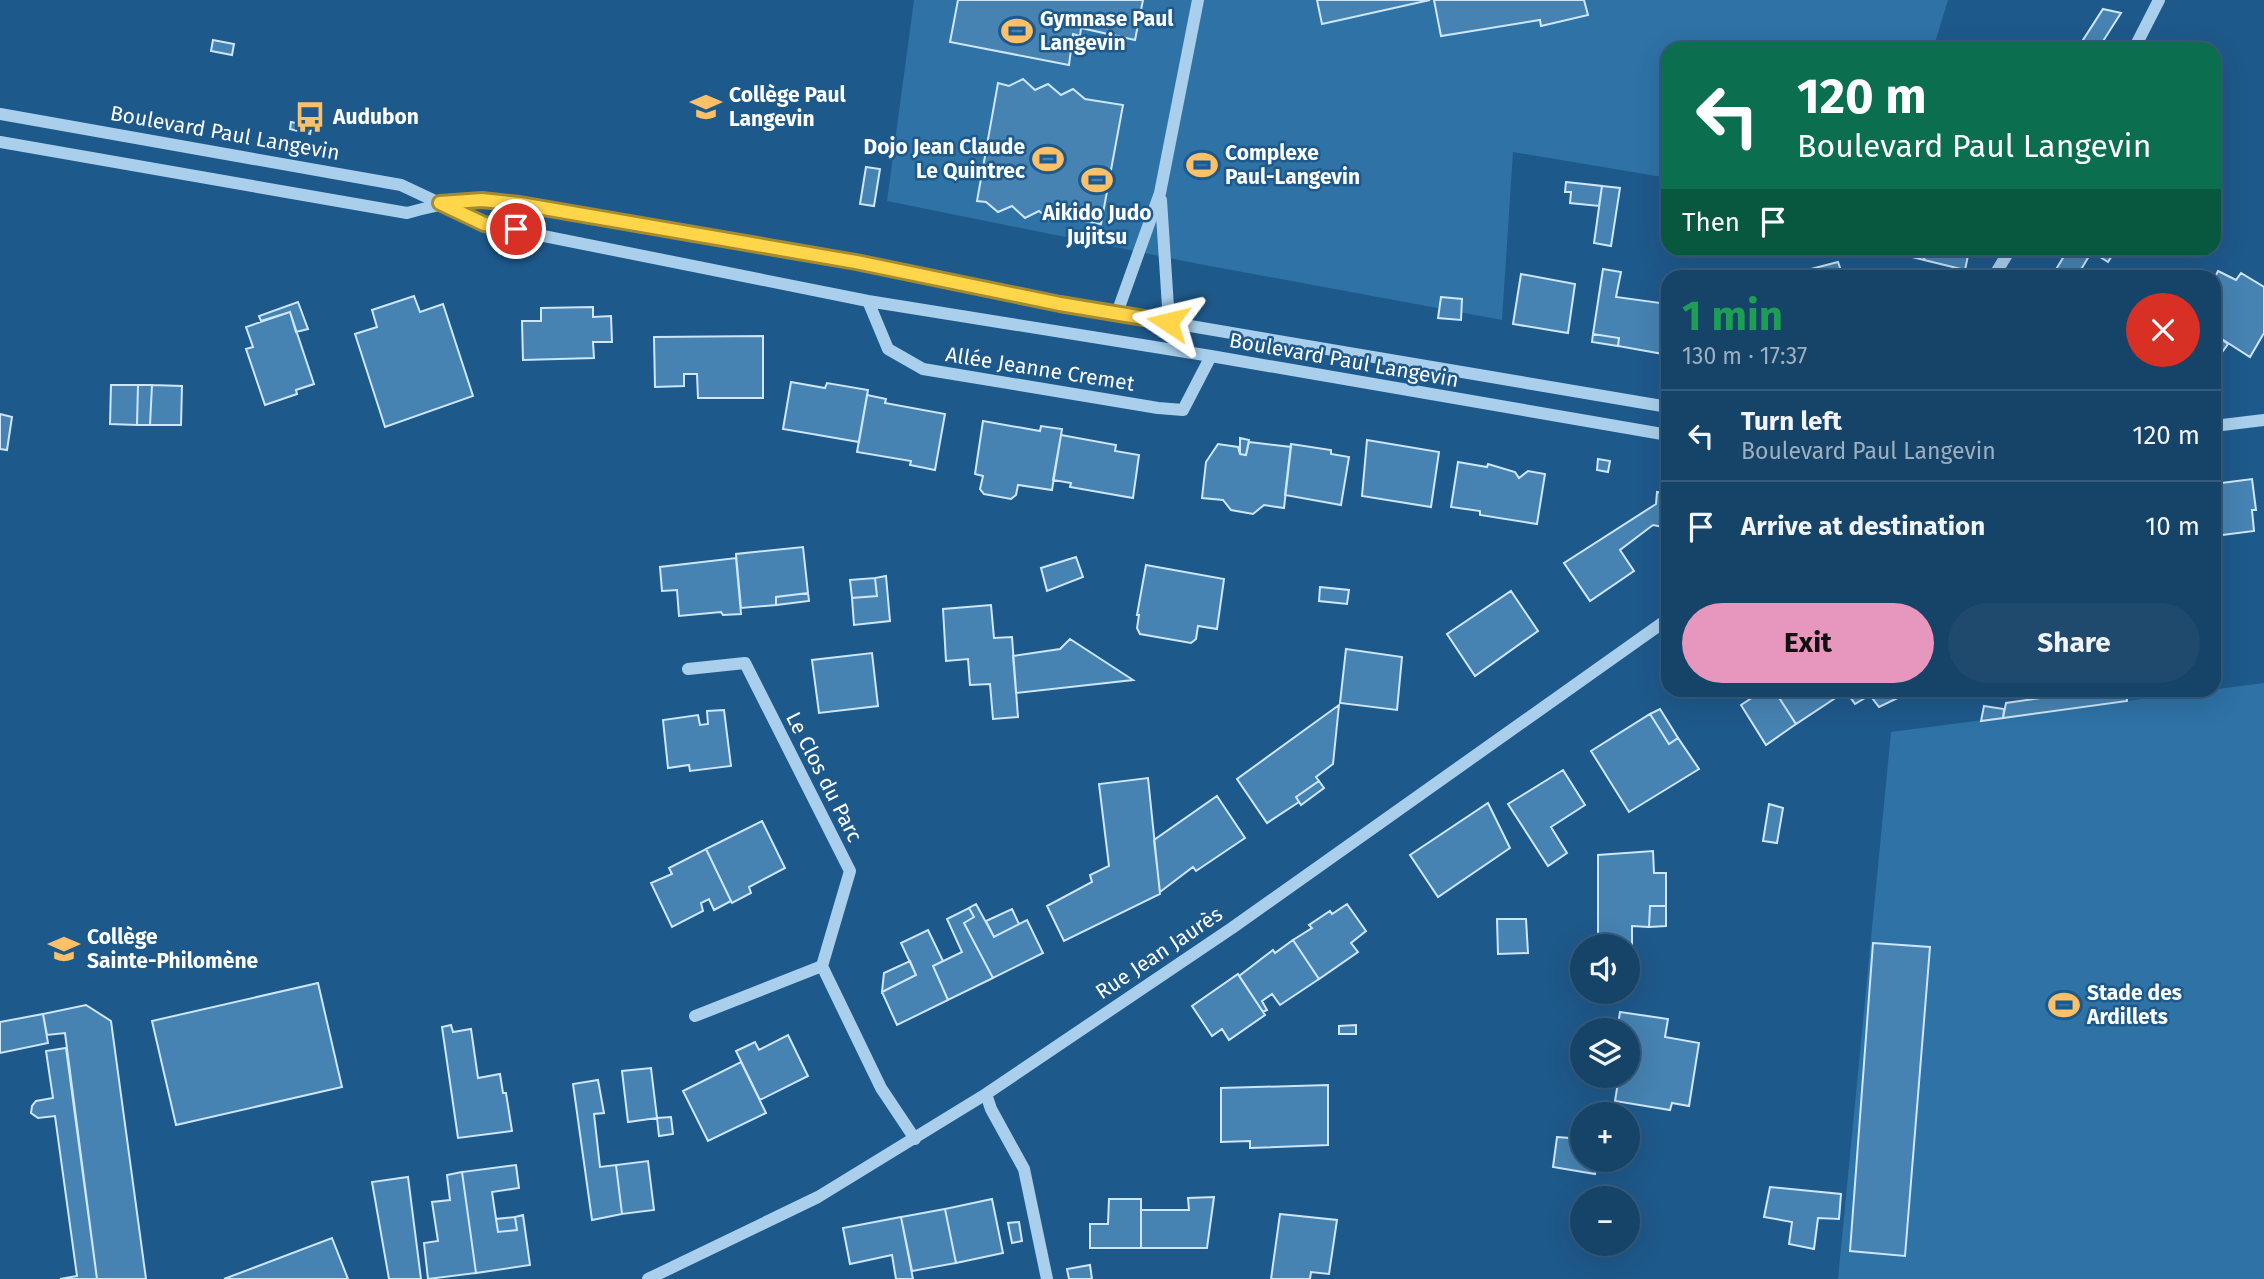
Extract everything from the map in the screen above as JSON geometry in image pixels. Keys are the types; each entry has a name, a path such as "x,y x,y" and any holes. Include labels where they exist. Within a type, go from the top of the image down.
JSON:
{"street":[{"path":"1117,313 1160,193 1198,0"},
{"path":"2138,42 2159,0"},
{"name":"Boulevard Paul Langevin","path":"0,114 401,185 484,224 868,301 1211,356 1661,434"},
{"name":"Boulevard Paul Langevin","path":"0,142 407,213 440,203 482,200 520,204 856,262 1117,313 1661,406"},
{"path":"1160,193 1168,322"},
{"name":"Allée Jeanne Cremet","path":"868,301 888,349 923,369 1145,406 1183,410 1211,356"},
{"path":"2221,425 2264,420"},
{"name":"Rue Jean Jaurès","path":"648,1279 818,1197 986,1094 1243,920 1661,624"},
{"name":"Le Clos du Parc","path":"688,669 745,663 850,871 822,966"},
{"path":"695,1016 822,966 881,1088 915,1139"},
{"path":"986,1094 991,1109 1024,1170 1047,1279"}],"shaded area":[{"name":"Complexe Paul-Langevin","path":"914,0 1948,0 1935,42 1661,42 1661,177 1513,152 1502,320 1199,264 887,201"},
{"name":"Stade des Ardillets","path":"2264,683 2264,1279 1838,1279 1891,732 2157,697 2221,697 2221,689"}],"building":[{"name":"Gymnase Paul Langevin","path":"958,0 1143,0 1135,40 1081,28 1080,36 1073,34 1069,65 950,42"},
{"path":"1317,0 1430,0 1322,24"},
{"path":"1434,0 1584,0 1588,15 1541,26 1540,20 1441,36"},
{"path":"2103,9 2121,13 2102,42 2083,40"},
{"path":"213,40 234,44 232,55 211,51"},
{"name":"Dojo Jean Claude Le Quintrec","path":"1023,79 1035,90 1048,84 1061,95 1073,89 1085,99 1123,105 1101,224 1063,217 1051,221 1039,211 1025,218 1012,206 998,212 986,202 977,201 998,83 1009,86"},
{"path":"291,122 312,126 310,134 290,129"},
{"path":"866,167 880,169 874,206 860,204"},
{"path":"1566,182 1602,186 1599,206 1570,203 1571,192 1565,192"},
{"path":"1602,186 1620,188 1611,246 1594,243"},
{"path":"1908,256 1925,256 1924,260"},
{"path":"1925,256 1968,256 1965,270 1924,260"},
{"path":"2064,256 2089,256 2081,270 2056,270"},
{"path":"2098,256 2112,256 2108,262"},
{"path":"1838,262 1841,270 1811,270"},
{"path":"1603,269 1621,272 1616,297 1661,303 1661,354 1618,346 1619,338 1593,334"},
{"path":"2221,272 2236,280 2241,273 2264,287 2264,333 2250,357 2221,338"},
{"path":"1521,274 1575,284 1568,333 1513,324"},
{"path":"414,296 420,312 443,304 473,396 385,427 355,334 377,327 372,310"},
{"path":"1441,297 1462,299 1461,320 1438,318"},
{"path":"298,302 308,329 296,332 290,312 261,321 259,316"},
{"path":"593,307 593,317 611,316 612,342 593,342 594,358 523,360 522,321 541,321 541,308"},
{"path":"290,312 314,384 296,390 297,394 265,405 246,349 253,347 246,327"},
{"path":"1593,334 1619,338 1618,346 1592,342"},
{"path":"763,336 763,398 698,398 697,374 684,374 684,386 655,387 654,337"},
{"path":"2221,339 2228,344 2223,351 2221,350"},
{"path":"791,382 825,388 827,383 868,390 859,442 783,429"},
{"path":"111,385 138,385 137,425 110,424"},
{"path":"138,385 152,385 150,425 137,425"},
{"path":"152,385 182,386 181,425 150,425"},
{"path":"867,395 886,399 885,403 945,414 935,470 910,465 911,461 857,452"},
{"path":"0,414 12,417 7,450 0,449"},
{"path":"983,421 1040,431 1041,426 1062,429 1052,490 1018,485 1016,495 1011,499 984,494 980,489 983,476 975,474"},
{"path":"1061,435 1116,445 1115,451 1139,455 1133,498 1070,487 1071,483 1053,480"},
{"path":"1240,438 1249,440 1246,455 1240,454"},
{"path":"1367,440 1439,452 1431,507 1362,496"},
{"path":"1249,442 1291,447 1284,508 1264,505 1253,514 1231,510 1223,500 1202,498 1206,462 1218,444 1238,447 1240,454 1246,455"},
{"path":"1291,444 1331,450 1331,454 1349,457 1341,505 1285,495"},
{"path":"1598,459 1610,461 1608,472 1597,470"},
{"path":"1458,462 1487,467 1488,464 1515,472 1519,478 1528,471 1545,474 1537,524 1480,515 1480,511 1451,507"},
{"path":"2252,479 2256,510 2252,510 2254,531 2221,535 2221,483"},
{"path":"1657,492 1661,493 1661,527 1653,525 1620,550 1634,571 1590,601 1564,563 1656,504"},
{"path":"803,547 808,593 776,597 776,605 741,608 736,554"},
{"path":"1076,557 1083,577 1047,591 1041,568"},
{"path":"736,558 741,614 723,615 721,612 679,616 677,590 662,591 660,567"},
{"path":"1146,565 1224,579 1217,629 1198,626 1196,639 1191,643 1140,634 1137,615"},
{"path":"886,576 890,621 854,625 852,598 877,596 875,578"},
{"path":"875,578 877,596 852,598 850,580"},
{"path":"1320,587 1349,590 1347,604 1319,601"},
{"path":"1511,591 1538,631 1475,676 1447,634"},
{"path":"808,593 809,601 776,605 776,597"},
{"path":"991,605 994,638 1012,637 1018,717 993,719 990,684 970,685 968,659 946,661 943,609"},
{"path":"1070,639 1133,680 1016,693 1013,656 1060,649"},
{"path":"1346,649 1402,657 1397,710 1340,703"},
{"path":"872,653 878,706 819,713 812,660"},
{"path":"1753,697 1779,697 1796,724 1766,745 1741,705"},
{"path":"1779,697 1837,697 1796,724"},
{"path":"1850,697 1867,697 1855,704"},
{"path":"1871,697 1900,697 1879,707"},
{"path":"2047,697 2127,697 2127,701 2003,718 2006,703"},
{"path":"1339,705 1333,764 1316,777 1319,781 1296,797 1299,802 1267,823 1237,779"},
{"path":"1984,706 2004,709 2003,718 1981,721"},
{"path":"1660,709 1678,738 1669,744 1650,714"},
{"path":"724,710 731,766 690,771 689,765 668,768 663,720 698,715 700,725 708,724 707,711"},
{"path":"1650,714 1669,744 1678,738 1699,769 1629,812 1591,751"},
{"path":"1563,770 1585,805 1551,827 1567,853 1548,866 1508,804"},
{"path":"1148,778 1160,894 1064,941 1047,906 1092,882 1090,875 1109,866 1099,784"},
{"path":"1319,781 1324,788 1301,805 1296,797"},
{"path":"1217,796 1245,838 1196,871 1193,867 1160,892 1154,840"},
{"path":"1488,803 1510,848 1438,897 1410,855"},
{"path":"1769,804 1783,808 1777,843 1763,841"},
{"path":"762,821 785,868 749,887 751,893 732,903 706,849"},
{"path":"706,849 731,901 714,910 709,899 701,903 703,911 672,927 651,883 672,874 669,868"},
{"path":"1653,851 1654,873 1666,873 1666,906 1650,906 1649,927 1632,926 1632,934 1598,934 1598,855"},
{"path":"976,904 994,937 1027,920 1043,953 993,978 964,923 974,917 969,908"},
{"path":"1347,904 1366,931 1351,943 1358,952 1319,979 1293,940 1312,928 1309,925 1330,911 1332,914"},
{"path":"1650,906 1666,906 1666,926 1649,927"},
{"path":"969,908 974,917 964,923 993,978 948,1000 933,966 962,952 947,919"},
{"path":"1012,909 1019,924 994,937 986,921"},
{"path":"1497,919 1526,919 1528,953 1498,954"},
{"path":"928,930 943,961 933,966 948,1000 897,1025 882,992 916,975 901,943"},
{"path":"1293,940 1319,979 1280,1005 1272,994 1262,1001 1267,1010 1263,1012 1239,976 1273,950 1275,953"},
{"path":"1873,943 1930,947 1905,1256 1850,1251"},
{"path":"910,961 916,975 882,992 884,973"},
{"path":"1238,974 1265,1015 1229,1040 1222,1029 1212,1036 1192,1006"},
{"path":"318,983 342,1087 176,1125 152,1021"},
{"path":"86,1005 111,1021 146,1279 97,1279 65,1033 47,1035 43,1014"},
{"path":"1620,1012 1668,1019 1665,1037 1699,1043 1689,1106 1672,1103 1670,1110 1640,1105 1640,1102 1615,1101 1617,1088 1640,1088 1640,1018 1619,1018"},
{"path":"43,1014 48,1043 0,1053 0,1022"},
{"path":"451,1025 453,1032 471,1029 478,1078 500,1074 512,1131 458,1138 442,1027"},
{"path":"1356,1025 1356,1034 1339,1034 1339,1026"},
{"path":"788,1035 808,1076 760,1100 736,1051 755,1042 759,1050"},
{"path":"66,1048 97,1279 60,1279 77,1276 55,1116 38,1118 31,1113 36,1101 53,1098 46,1051"},
{"path":"741,1062 766,1113 708,1141 683,1091"},
{"path":"651,1068 657,1118 628,1122 622,1071"},
{"path":"598,1080 604,1113 594,1114 600,1167 616,1165 622,1214 592,1220 573,1084"},
{"path":"1328,1085 1328,1145 1250,1148 1250,1141 1221,1142 1221,1088"},
{"path":"671,1117 673,1134 659,1136 657,1118"},
{"path":"1557,1137 1570,1138 1570,1170 1553,1167"},
{"path":"648,1161 654,1210 622,1214 616,1165"},
{"path":"516,1165 519,1188 492,1192 498,1232 517,1230 515,1217 523,1215 530,1265 476,1273 462,1172"},
{"path":"462,1172 476,1273 428,1279 424,1243 438,1241 432,1202 450,1200 447,1175"},
{"path":"408,1177 421,1279 389,1279 372,1182"},
{"path":"1770,1187 1841,1194 1839,1219 1818,1218 1814,1249 1789,1244 1792,1222 1764,1217"},
{"path":"1214,1197 1207,1248 1141,1248 1141,1210 1189,1210 1188,1198"},
{"path":"992,1199 1003,1253 956,1263 945,1209"},
{"path":"1109,1199 1141,1199 1141,1248 1090,1248 1090,1224 1108,1224"},
{"path":"945,1209 956,1263 912,1271 901,1217"},
{"path":"1280,1214 1337,1220 1329,1274 1311,1272 1310,1279 1271,1279"},
{"path":"515,1217 517,1230 498,1232 496,1219"},
{"path":"901,1217 913,1279 896,1279 892,1255 850,1264 843,1228"},
{"path":"1019,1222 1022,1241 1012,1243 1008,1223"},
{"path":"332,1238 348,1279 224,1279"},
{"path":"1090,1265 1092,1279 1069,1279 1067,1269"}],"place":[{"name":"Gymnase Paul Langevin","path":"1017,31"},
{"name":"Collège Paul Langevin","path":"706,107"},
{"name":"Audubon","path":"310,117"},
{"name":"Dojo Jean Claude Le Quintrec","path":"1048,159"},
{"name":"Complexe Paul-Langevin","path":"1202,165"},
{"name":"Aikido Judo Jujitsu","path":"1097,180"},
{"name":"Collège Sainte-Philomène","path":"64,949"},
{"name":"Stade des Ardillets","path":"2064,1005"}],"route":[{"path":"516,229 484,224 440,203 482,200 520,204 856,262 1060,304 1168,322"}]}
